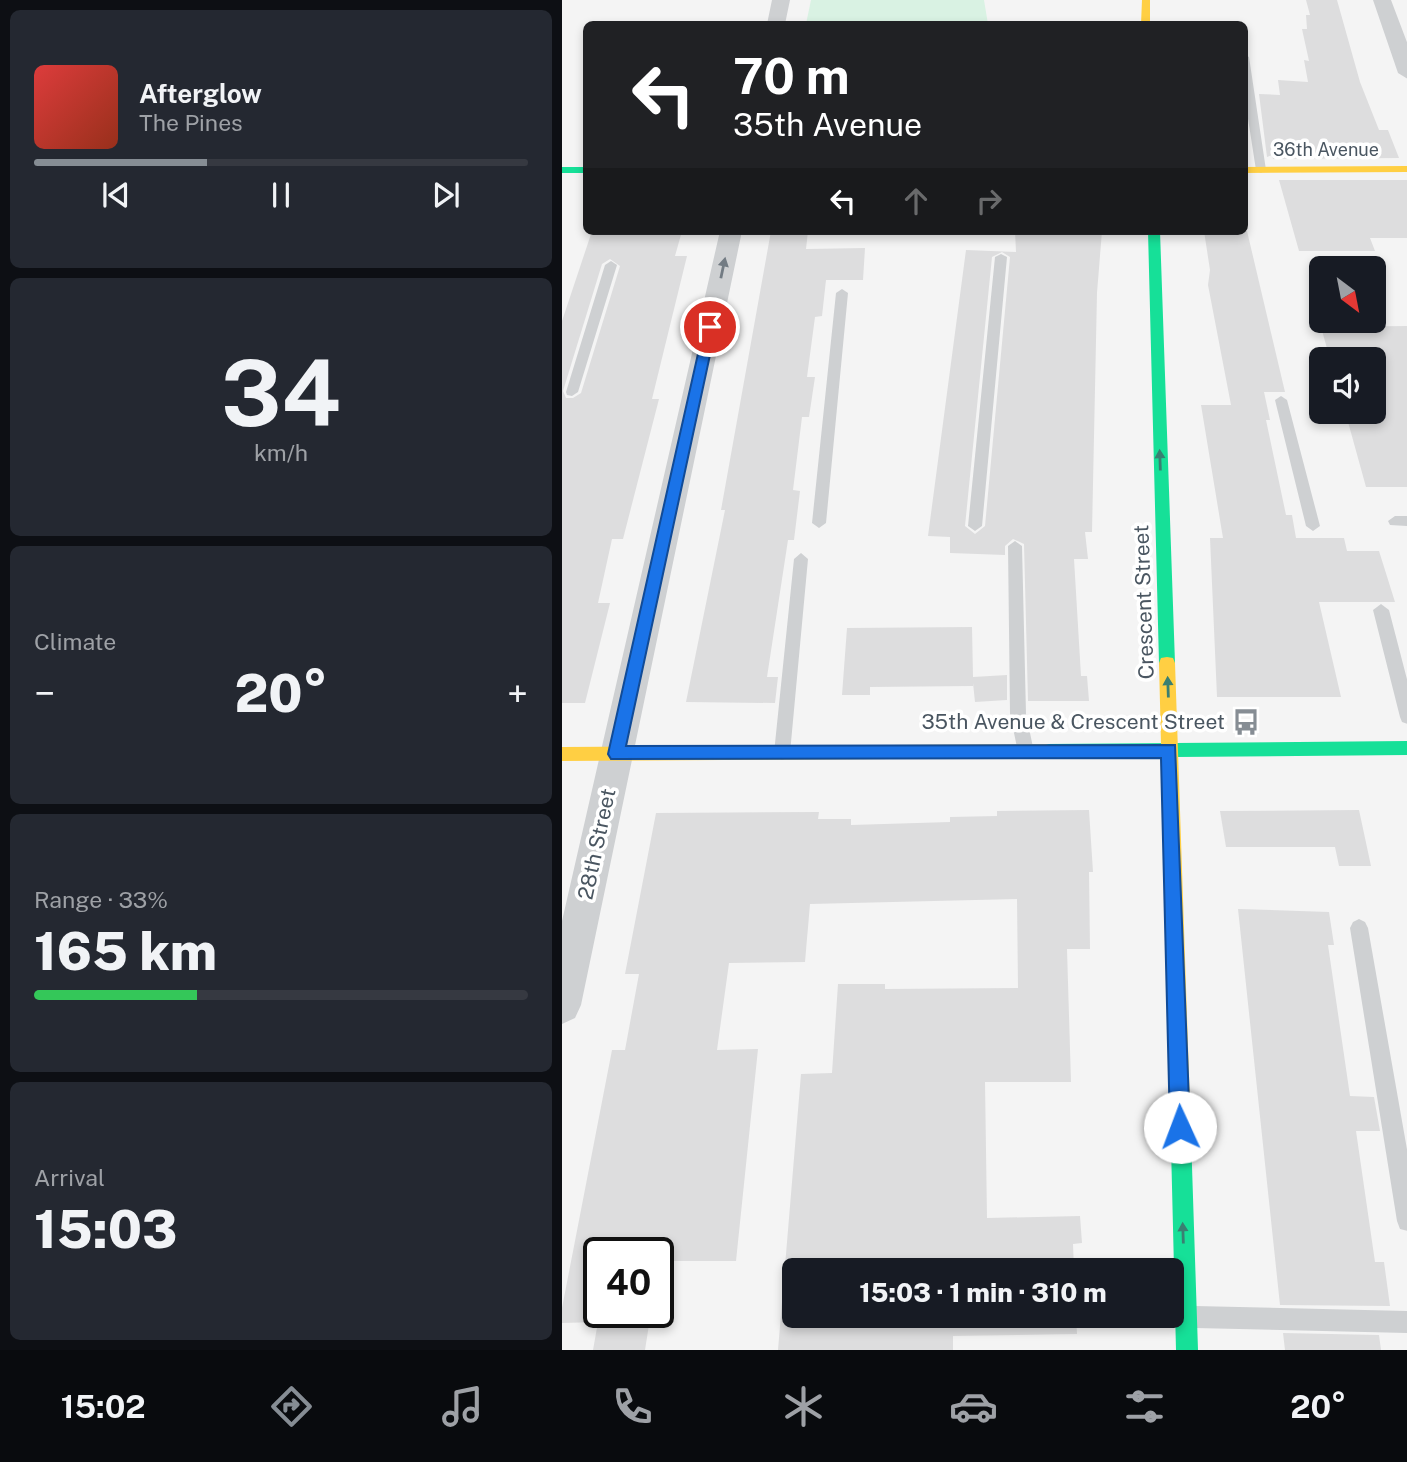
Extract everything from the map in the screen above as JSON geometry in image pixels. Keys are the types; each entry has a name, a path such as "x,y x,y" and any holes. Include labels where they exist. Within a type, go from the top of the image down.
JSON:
{"street":[{"path":"777,21 781,0"},
{"path":"1146,0 1146,21"},
{"path":"1382,0 1407,73"},
{"name":"36th Avenue","path":"1253,170 1407,169"},
{"path":"562,170 583,170"},
{"name":"28th Street","path":"562,1005 730,235"},
{"name":"Crescent Street","path":"1154,235 1187,1350"},
{"path":"562,754 1407,748"}],"lane":[{"path":"1248,107 1253,170"},
{"path":"974,526 1001,257"},
{"path":"572,392 611,265"},
{"path":"819,523 842,293"},
{"path":"1281,400 1313,526"},
{"path":"1015,546 1018,714 1026,752"},
{"path":"782,753 801,559"},
{"path":"1381,610 1407,717"},
{"path":"1359,928 1407,1222"},
{"path":"1186,1317 1407,1322"}],"green space":[{"path":"811,0 984,0 988,21 807,21"}],"building":[{"path":"1306,0 1337,0 1360,82 1379,130 1388,130 1399,158 1267,157 1259,94 1280,95 1278,80 1308,82 1304,60 1309,61 1302,29 1307,29 1306,15 1310,15"},
{"path":"1279,180 1408,180 1408,238 1370,238 1375,251 1299,251"},
{"path":"591,235 681,235 675,256 687,256 652,399 659,399 623,539 612,539 598,603 610,603 585,703 562,703 562,321","holes":["610,259 620,266 581,393 573,398 566,398 563,391 602,264"]},
{"path":"770,235 808,235 806,249 865,248 863,280 826,280 822,316 815,317 807,377 815,377 809,417 802,417 793,490 800,491 794,540 788,540 767,677 778,677 775,703 686,702 725,510 721,510"},
{"path":"1015,235 1102,235 1097,293 1092,532 1085,532 1088,559 1074,559 1081,676 1087,676 1089,701 1028,701 1024,544 1013,539 1005,546 1005,555 950,553 950,537 928,536 966,250 1016,252","holes":["1002,252 1010,257 985,526 975,534 965,526 992,257"]},
{"path":"1205,235 1248,235 1285,392 1264,392 1270,420 1266,420 1286,515 1292,515 1296,538 1344,538 1347,551 1379,551 1395,602 1319,602 1341,697 1217,697 1210,538 1223,538 1201,405 1231,405 1208,285 1210,270"},
{"path":"1386,326 1408,326 1408,487 1366,487 1349,424 1386,424 1386,347 1327,347 1323,333 1386,333"},
{"path":"972,627 973,677 1007,675 1007,700 975,702 973,683 973,686 870,687 870,695 842,695 847,628"},
{"path":"1089,810 1093,872 1089,872 1090,949 1067,949 1071,1082 985,1082 987,1218 1080,1216 1082,1243 1073,1244 1074,1258 786,1258 801,1074 832,1073 838,984 885,984 885,989 1018,988 1017,899 810,904 805,962 729,963 717,1050 758,1049 736,1261 674,1261 674,1237 583,1237 583,1322 562,1323 562,1308 612,1050 625,1050 639,974 625,974 656,813 819,812 818,819 851,819 851,825 950,822 950,817 997,816 997,811"},
{"path":"1359,810 1371,866 1339,866 1335,847 1226,847 1220,811"},
{"path":"1238,909 1329,912 1334,945 1328,945 1350,1096 1374,1097 1380,1131 1356,1131 1375,1262 1384,1262 1390,1306 1280,1305"},
{"path":"782,1302 782,1328 1077,1328 1077,1334 953,1336 953,1350 778,1350"},
{"path":"597,1328 648,1328 645,1350 593,1350"},
{"path":"1283,1333 1379,1335 1381,1350 1285,1350"}],"traffic: fast":[{"path":"562,170 583,170"},
{"path":"1154,235 1167,663"},
{"path":"1046,751 1408,748"},
{"path":"1180,1105 1187,1350"}],"traffic: slow":[{"path":"1146,0 1146,21"},
{"path":"1248,170 1408,169"},
{"path":"1167,663 1180,1105"},
{"path":"562,754 1046,751"}],"place":[{"name":"35th Avenue & Crescent Street","path":"1246,722"}],"route":[{"path":"710,327 616,754 1169,751 1180,1127"}]}
